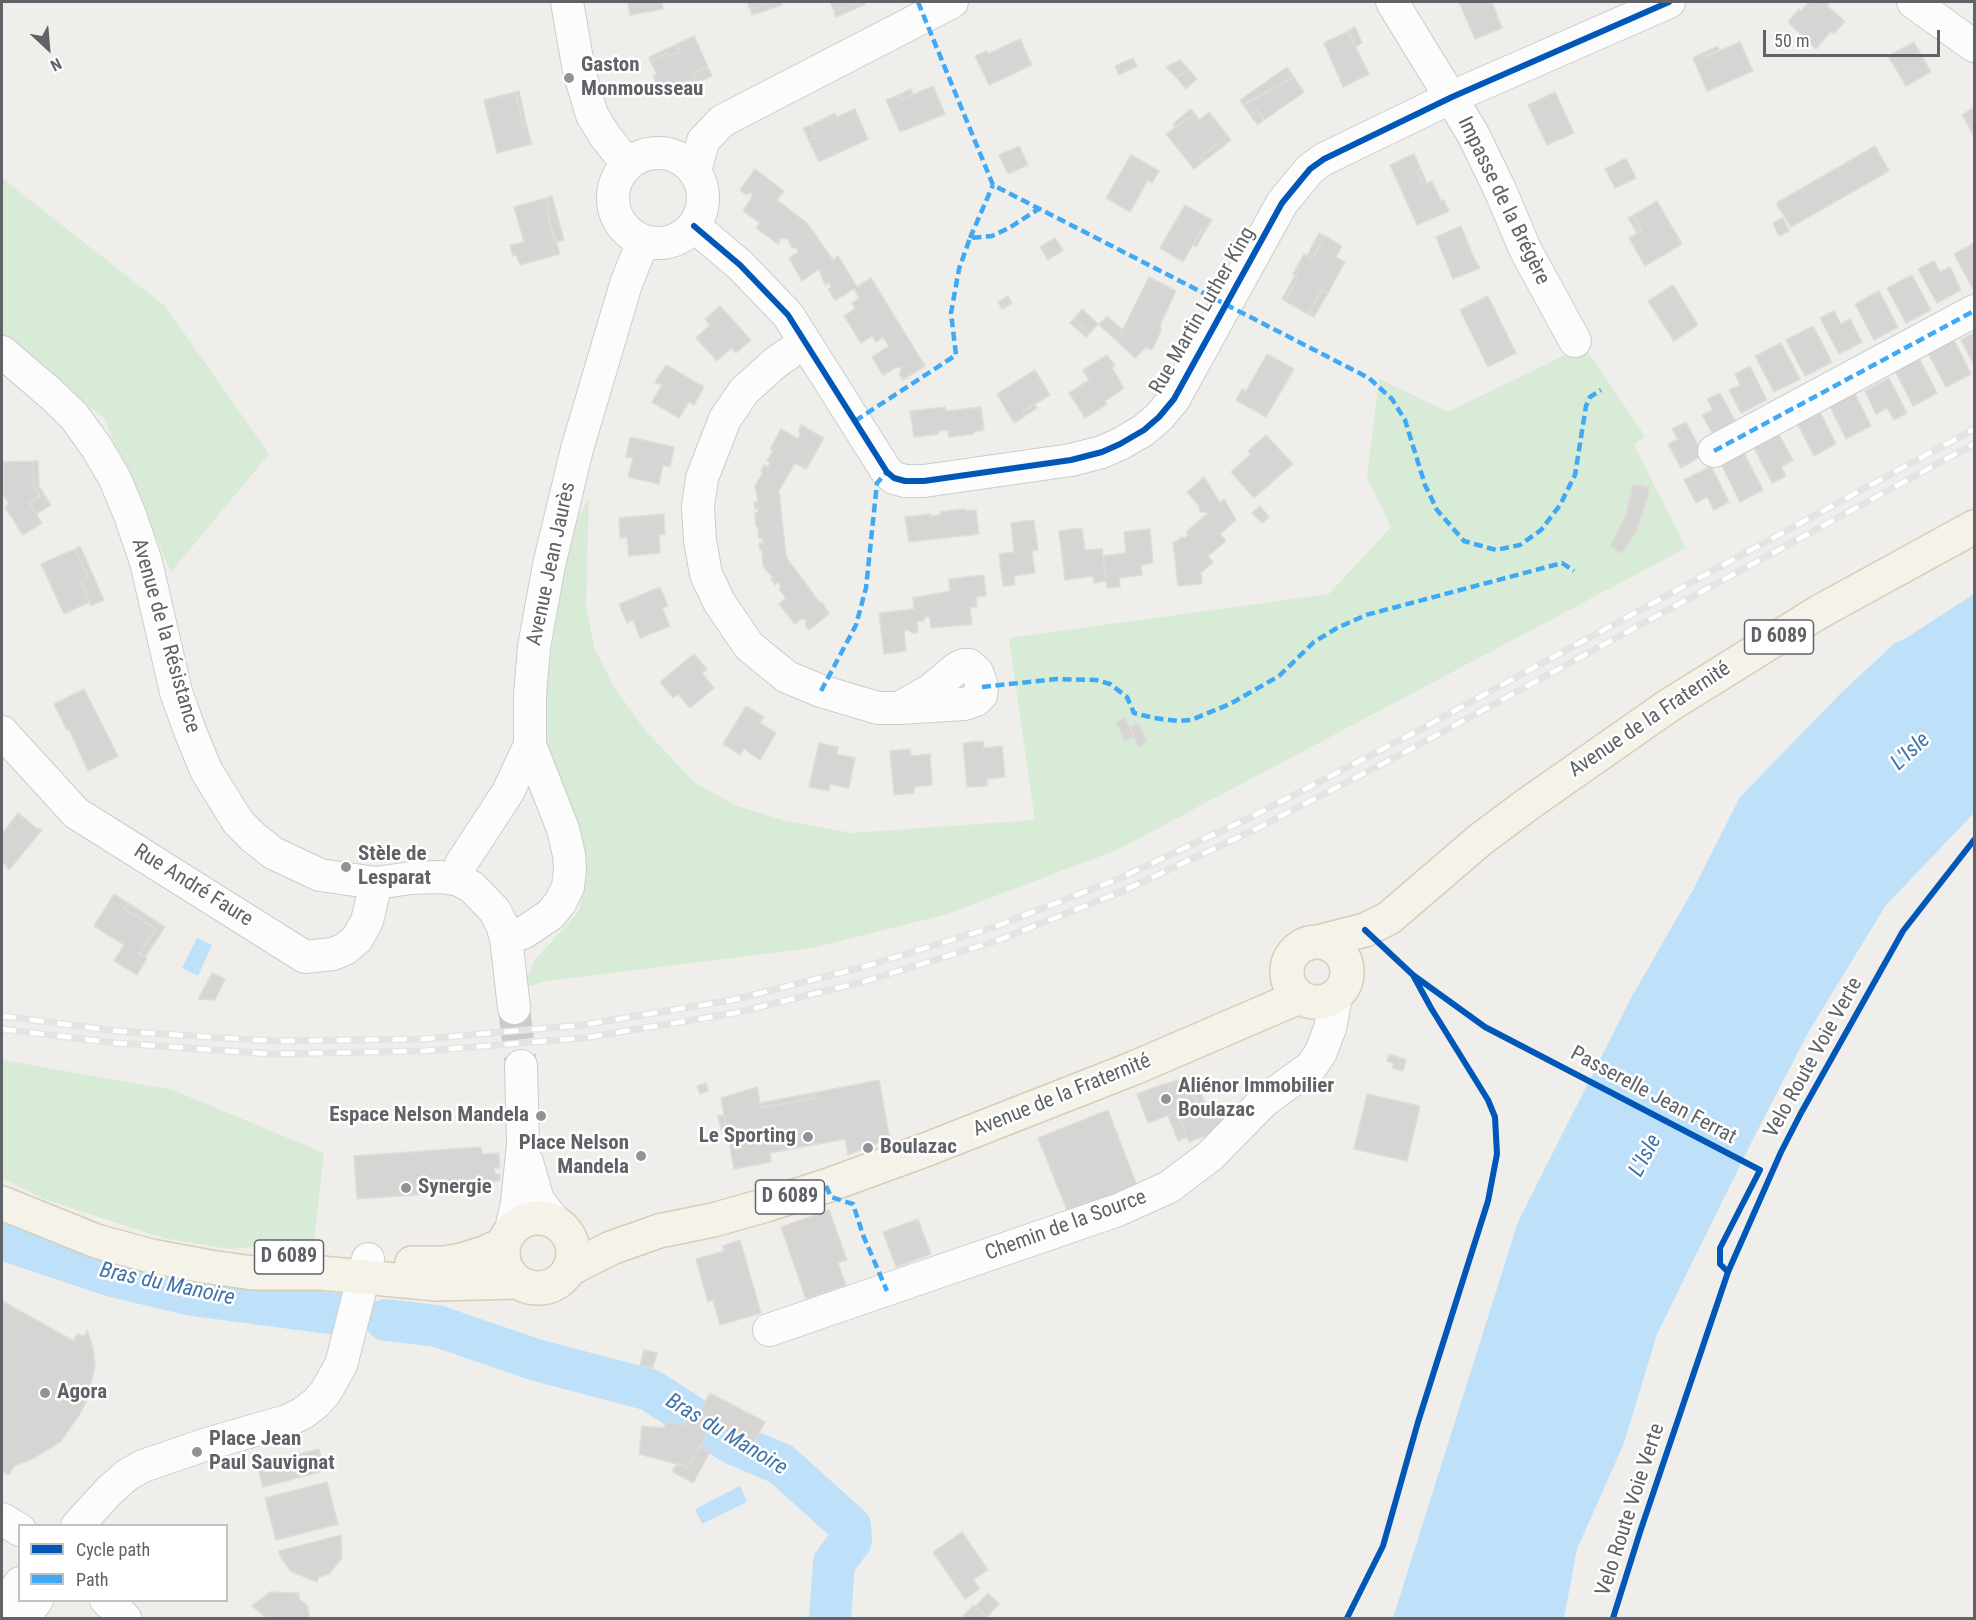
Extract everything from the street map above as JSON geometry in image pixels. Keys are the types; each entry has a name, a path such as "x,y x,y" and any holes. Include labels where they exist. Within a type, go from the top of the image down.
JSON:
{"main road":[{"name":"Avenue de la Fraternité","path":"659,1231 713,1220 826,1186 1041,1106 1221,1030 1254,1005 1316,988 1389,918 1482,839 1528,804 1668,706 1819,612 1974,527"},
{"name":"D 6089","path":"1318,942 1365,930 1389,918"},
{"path":"1318,942 1336,948 1346,963 1316,988 1293,954 1300,947 1318,942"},
{"name":"D 6089","path":"2,1203 96,1241 151,1256 210,1267 316,1255 342,1255 365,1269 437,1284 518,1282"},
{"path":"531,1218 554,1221 570,1236 573,1258 570,1269 553,1285 541,1288 529,1287 518,1282 510,1275 505,1265 503,1255 507,1237 520,1222 531,1218"},
{"name":"D 6089","path":"554,1221 584,1230 601,1232 659,1231"},
{"name":"D 6089","path":"570,1269 611,1248 659,1231"},
{"name":"D 6089","path":"365,1269 445,1263 484,1253 507,1237"}],"street":[{"path":"567,2 579,71 592,115 604,136 628,165"},
{"path":"695,172 703,141 722,121 952,2"},
{"name":"Impasse de la Brégère","path":"1392,2 1473,134 1525,249 1575,341"},
{"name":"Rue Martin Luther King","path":"694,225 740,265 788,315 887,472 894,478 905,481 924,481 1071,460 1102,452 1144,430 1160,417 1174,399 1282,203 1310,169 1324,159 1452,98 1669,2"},
{"path":"1913,2 1974,46"},
{"path":"655,153 670,155 684,162 695,172 701,185 703,199 694,225 684,235 671,242 657,244 631,235 621,225 612,200 619,175 628,165 640,157 655,153"},
{"name":"Avenue Jean Jaurès","path":"457,879 461,864 508,792 530,745 530,695 534,647 549,565 581,438 626,284 643,241"},
{"path":"1714,451 1974,311"},
{"path":"806,342 775,363 744,391 721,428 702,478 698,507 700,541 706,574 719,602 749,646 787,677 878,708 899,708"},
{"name":"Avenue de la Résistance","path":"2,352 74,416 116,479 146,562 176,692 206,770 238,822 273,853 320,875 376,883 411,878 457,879"},
{"name":"Rue André Faure","path":"2,732 76,813 304,957 333,954 345,949 357,939 367,921 376,883"},
{"path":"506,938 523,933 550,915 561,903 568,887 569,855 563,829 530,745"},
{"path":"457,879 472,887 495,911 506,938 514,1008"},
{"name":"Chemin de la Source","path":"770,1330 1118,1210 1169,1187 1210,1156 1264,1101 1311,1067 1321,1052 1316,988"},
{"path":"507,1237 517,1203 523,1144 520,1066"},
{"path":"523,1144 538,1200 554,1221"},
{"path":"79,1524 109,1491 127,1475 143,1466 207,1444 287,1421 316,1403 325,1393 341,1365 365,1269"},
{"path":"2,1519 18,1529"},
{"path":"2,1607 18,1586"},
{"path":"23,1618 35,1602"},
{"path":"108,1602 125,1618"}],"green space":[{"path":"2,178 165,306 269,454 171,572 104,418 2,338"},
{"path":"1584,346 1645,436 1634,445 1686,548 1117,850 947,914 812,948 547,981 522,988 535,960 579,911 583,888 584,843 561,792 541,727 570,534 589,498 586,605 594,647 614,687 644,729 695,783 737,806 786,821 852,833 1035,820 1009,638 1329,594 1391,527 1367,478 1379,379 1448,412"},
{"path":"2,1060 173,1090 324,1153 314,1241 229,1249 163,1238 44,1199 2,1178"}],"water":[{"name":"L'Isle","path":"1974,594 1974,813 1886,905 1809,1031 1754,1137 1657,1334 1624,1443 1577,1549 1564,1618 1393,1618 1518,1222 1631,998 1694,888 1740,797 1843,691 1895,643"},
{"path":"197,938 212,945 198,976 182,968"},
{"path":"740,1486 747,1502 702,1524 695,1509"}],"building":[{"path":"662,2 663,9 630,15 628,3"},
{"path":"747,2 771,2 750,9"},
{"path":"771,2 781,2 782,5 752,15 750,9"},
{"path":"830,2 863,2 834,11"},
{"path":"863,2 866,4 836,17 834,11"},
{"path":"1459,2 1492,2 1502,28 1475,39"},
{"path":"1809,2 1826,2 1829,4 1827,6 1845,21 1834,34 1831,31 1816,49 1788,22 1799,9 1801,11"},
{"path":"1355,27 1362,43 1356,47 1348,31"},
{"path":"1348,31 1369,74 1343,87 1324,43"},
{"path":"694,36 708,67 693,73 695,78 661,94 653,76 657,74 650,61 667,53 668,56 680,52 677,44"},
{"path":"1020,39 1032,65 989,85 975,56 987,51 988,54"},
{"path":"1740,42 1753,71 1707,91 1693,58 1703,53 1705,57"},
{"path":"1914,42 1931,72 1906,86 1888,56"},
{"path":"677,44 680,52 668,56 667,53 650,61 649,57"},
{"path":"1718,46 1719,50 1705,57 1703,53"},
{"path":"1133,58 1137,66 1119,75 1115,66"},
{"path":"1180,60 1189,70 1176,77 1166,67"},
{"path":"708,67 712,76 683,88 681,84 695,78 693,73"},
{"path":"1287,67 1294,77 1243,105 1240,100"},
{"path":"1189,70 1197,79 1186,89 1176,77"},
{"path":"1294,77 1304,92 1264,120 1257,110 1250,115 1243,105"},
{"path":"933,86 945,114 900,132 886,100 898,95 900,100"},
{"path":"911,89 913,94 900,100 898,95"},
{"path":"519,91 527,127 524,128 515,92"},
{"path":"515,92 524,128 527,127 532,144 497,153 484,100"},
{"path":"1555,92 1574,133 1547,145 1528,105"},
{"path":"1974,107 1974,136 1962,115"},
{"path":"855,109 868,139 819,162 809,141 817,137 811,125 835,113 837,117"},
{"path":"1191,109 1195,114 1175,127 1173,124"},
{"path":"1257,110 1264,120 1258,125 1250,115"},
{"path":"1209,112 1231,140 1221,148 1218,143 1200,157 1204,161 1194,169 1166,134 1195,114 1199,120"},
{"path":"811,125 817,137 809,141 803,128"},
{"path":"1218,143 1221,148 1204,161 1200,157"},
{"path":"1019,146 1028,165 1008,174 999,155"},
{"path":"1875,146 1889,171 1791,227 1777,205 1778,202"},
{"path":"1414,154 1421,169 1417,171 1423,185 1432,181 1441,201 1444,200 1449,211 1417,225 1390,165"},
{"path":"1131,155 1159,171 1152,183 1148,180 1130,212 1106,198"},
{"path":"1626,158 1636,178 1615,188 1605,169"},
{"path":"755,169 784,191 777,200 807,223 833,260 838,256 857,287 871,278 925,366 903,380 899,374 902,368 897,367 883,375 872,357 889,346 883,337 876,342 872,336 861,343 844,316 855,309 852,303 859,298 854,289 835,300 828,289 831,287 829,283 825,285 819,269 802,281 789,258 797,253 798,249 791,247 788,239 781,238 778,244 756,228 760,223 743,211 752,193 745,194 740,190"},
{"path":"1421,169 1427,183 1423,185 1417,171"},
{"path":"552,196 564,240 557,242 555,242 547,213 550,212 546,198"},
{"path":"546,198 550,212 547,213 560,254 520,265 516,255 513,256 510,245 524,242 514,207"},
{"path":"1657,201 1682,244 1645,266 1629,238 1642,231 1633,215"},
{"path":"1185,205 1212,220 1205,231 1202,229 1183,262 1160,248"},
{"path":"1633,215 1642,231 1637,233 1628,218"},
{"path":"1783,218 1789,231 1779,236 1773,223"},
{"path":"1461,226 1480,268 1453,279 1436,237"},
{"path":"1202,229 1205,231 1196,247 1193,245"},
{"path":"1319,233 1325,236 1312,259 1307,256"},
{"path":"1325,236 1342,246 1336,257 1345,262 1328,293 1322,290 1308,314 1285,301 1298,277 1293,274 1304,254 1312,259"},
{"path":"1055,238 1063,250 1048,260 1040,247"},
{"path":"1974,243 1974,288 1973,289 1954,254"},
{"path":"1934,261 1940,272 1950,267 1961,290 1937,303 1918,269"},
{"path":"1295,275 1298,277 1285,301 1282,299"},
{"path":"1912,275 1931,310 1906,323 1887,288"},
{"path":"1149,277 1176,291 1160,325 1161,331 1152,350 1146,347 1135,358 1117,341"},
{"path":"1673,285 1698,325 1674,341 1648,301"},
{"path":"1322,290 1328,293 1314,317 1308,314"},
{"path":"1879,291 1898,327 1874,340 1855,304"},
{"path":"1008,296 1012,303 1002,309 998,302"},
{"path":"1488,296 1516,353 1488,367 1460,310"},
{"path":"720,306 751,340 736,353 731,348 717,361 696,338 710,325 705,319"},
{"path":"1082,309 1098,324 1090,333 1074,319"},
{"path":"1834,311 1841,324 1850,319 1862,342 1839,354 1820,318"},
{"path":"1107,316 1123,330 1117,341 1099,325"},
{"path":"1074,319 1090,333 1086,337 1070,323"},
{"path":"1813,326 1832,362 1805,376 1786,340"},
{"path":"1974,333 1974,363 1973,363 1961,340"},
{"path":"1953,338 1971,374 1946,387 1927,351"},
{"path":"1781,343 1800,379 1774,392 1755,356"},
{"path":"1267,354 1294,369 1266,417 1236,400 1242,389 1246,391"},
{"path":"1107,355 1115,366 1112,368 1124,388 1105,401 1107,404 1085,418 1069,393 1089,380 1083,370"},
{"path":"1918,356 1937,393 1913,406 1894,369"},
{"path":"666,365 704,387 694,405 689,402 679,418 652,402 662,385 655,382"},
{"path":"1750,366 1767,400 1741,413 1729,390 1740,385 1735,374"},
{"path":"1035,370 1050,395 1022,412 1025,416 1014,423 997,394"},
{"path":"1889,378 1907,413 1894,420 1887,408 1876,414 1865,391"},
{"path":"1853,390 1871,426 1846,439 1828,403"},
{"path":"1720,393 1738,426 1715,438 1702,415 1713,410 1707,399"},
{"path":"1035,404 1037,408 1025,416 1022,412"},
{"path":"945,407 946,411 981,407 984,430 973,432 974,434 949,437 948,430 938,431 939,434 914,437 910,411"},
{"path":"1818,408 1836,444 1814,456 1795,419"},
{"path":"1686,422 1703,455 1681,468 1668,444 1678,439 1672,429"},
{"path":"801,425 824,438 806,469 795,463 779,491 786,557 829,614 809,630 805,625 806,619 801,619 795,624 779,604 786,598 779,589 781,586 778,582 775,585 771,579 773,578 763,566 759,543 763,543 762,538 759,539 758,526 756,526 755,513 758,513 758,508 755,509 754,502 758,501 755,486 763,472 761,471 764,465 768,467 770,463 767,461 773,450 770,449 781,429 796,438 800,437"},
{"path":"1266,435 1293,464 1254,498 1231,472 1251,454 1248,451"},
{"path":"1779,435 1793,460 1781,467 1786,476 1772,483 1754,448"},
{"path":"630,437 674,447 670,467 663,465 659,484 628,477 633,458 626,457"},
{"path":"1744,453 1763,490 1740,502 1721,464"},
{"path":"33,461 34,487 40,496 29,503 42,523 23,535 5,507 9,504 4,496 3,462"},
{"path":"33,461 38,461 39,486 51,505 36,514 29,503 40,496 34,487"},
{"path":"1711,466 1729,502 1714,510 1707,497 1696,503 1684,480"},
{"path":"1204,477 1220,503 1224,499 1236,520 1220,534 1226,541 1208,556 1213,562 1201,573 1202,582 1178,586 1173,542 1178,541 1181,537 1185,538 1188,535 1186,532 1207,514 1200,512 1199,506 1187,492"},
{"path":"1633,484 1649,487 1648,497 1637,530 1622,554 1610,546 1626,514"},
{"path":"1260,506 1269,517 1262,523 1252,513"},
{"path":"965,509 966,511 976,510 979,534 909,542 905,517 941,515 940,512"},
{"path":"664,514 665,534 659,535 660,553 629,556 627,537 620,538 619,518"},
{"path":"1034,520 1038,550 1032,551 1035,573 1014,576 1015,585 1003,586 999,554 1014,552 1011,523"},
{"path":"1082,528 1085,550 1102,549 1106,581 1094,583 1093,576 1065,580 1059,531"},
{"path":"1150,529 1153,563 1141,565 1142,575 1119,578 1120,587 1107,588 1103,556 1126,553 1124,532"},
{"path":"80,546 104,600 91,606 80,581 88,577 75,549"},
{"path":"75,549 88,577 80,581 90,602 64,614 41,564"},
{"path":"984,575 986,596 976,597 977,607 970,607 972,624 931,628 930,618 926,616 923,621 917,621 918,633 912,633 907,629 904,632 906,651 884,654 879,613 914,609 913,598 950,591 949,579"},
{"path":"660,587 668,606 662,608 670,626 640,638 633,620 627,623 619,604"},
{"path":"694,654 707,669 702,673 714,688 690,708 678,694 673,698 660,682"},
{"path":"84,689 118,756 88,771 69,729 67,730 54,704"},
{"path":"746,706 764,717 760,723 776,733 760,760 744,749 740,755 723,744"},
{"path":"1125,717 1134,736 1125,741 1116,722"},
{"path":"1138,723 1147,742 1138,747 1130,727"},
{"path":"983,741 984,748 1002,746 1005,777 987,779 987,786 967,787 963,743"},
{"path":"819,743 838,747 837,754 855,758 849,788 830,784 829,791 809,787"},
{"path":"910,749 911,756 930,754 932,785 914,787 914,793 894,795 890,751"},
{"path":"18,813 42,830 9,870 2,861 2,834"},
{"path":"114,894 128,903 124,908 156,929 139,954 147,958 137,975 114,961 124,945 94,926"},
{"path":"128,903 165,927 145,957 139,954 156,929 124,908"},
{"path":"212,973 225,979 215,1000 198,999"},
{"path":"1389,1054 1406,1060 1403,1071 1392,1068 1394,1064 1387,1061"},
{"path":"1194,1074 1208,1111 1201,1114 1188,1080 1169,1087 1167,1084"},
{"path":"879,1080 890,1139 848,1155 845,1139 770,1153 771,1162 734,1169 721,1098 757,1087 761,1108 814,1098 813,1093"},
{"path":"1188,1080 1201,1114 1222,1106 1230,1126 1189,1142 1177,1112 1148,1123 1137,1094 1167,1083 1169,1087"},
{"path":"706,1083 708,1091 700,1094 697,1086"},
{"path":"813,1093 814,1098 761,1108 760,1103"},
{"path":"1367,1094 1420,1106 1407,1161 1354,1149"},
{"path":"1108,1110 1138,1188 1069,1215 1038,1138"},
{"path":"1177,1112 1187,1137 1178,1141 1168,1115"},
{"path":"724,1115 727,1128 721,1129 718,1116"},
{"path":"481,1147 482,1154 499,1153 500,1168 494,1168 495,1174 500,1174 500,1181 484,1182 484,1190 357,1199 354,1156"},
{"path":"829,1210 847,1260 838,1263 846,1285 806,1299 781,1227"},
{"path":"918,1219 931,1254 896,1267 883,1232"},
{"path":"740,1240 761,1313 720,1325 713,1300 708,1302 696,1259 724,1251 723,1246"},
{"name":"Agora","path":"2,1301 74,1341 77,1334 84,1336 87,1330 93,1348 95,1366 87,1400 60,1442 32,1459 14,1466 9,1475 2,1472"},
{"path":"644,1350 657,1353 653,1368 640,1365"},
{"path":"710,1393 765,1422 752,1447 712,1425 688,1467 639,1454 642,1426 663,1428 667,1422 684,1425 689,1411 699,1413"},
{"path":"700,1446 710,1452 693,1483 672,1471 677,1464 688,1467"},
{"path":"319,1449 324,1471 263,1487 257,1465"},
{"path":"327,1482 338,1524 276,1540 265,1498"},
{"path":"962,1532 988,1570 973,1579 980,1589 965,1599 933,1552"},
{"path":"341,1535 342,1558 329,1574 319,1577 317,1582 290,1571 280,1556 279,1551"},
{"path":"270,1592 299,1593 299,1599 307,1605 310,1618 267,1618 252,1606"},
{"path":"988,1593 999,1604 987,1617 975,1607"},
{"path":"974,1605 975,1607 989,1618 963,1618"}],"waterway":[{"name":"Bras du Manoire","path":"2,1239 113,1276 193,1295 336,1314"},
{"name":"Bras du Manoire","path":"386,1320 437,1326 536,1360 650,1390 734,1444 781,1464 850,1526 851,1540 834,1563 830,1618"}],"tunnel":[{"path":"514,1008 521,1066"}],"railway":[{"path":"2,1016 117,1031 273,1041 423,1039 582,1025 733,1000 863,967 994,927 1118,879 1249,818 1406,737 1974,429"},
{"path":"2,1029 116,1043 271,1054 423,1051 583,1038 735,1013 866,981 999,940 1123,891 1254,830 1411,749 1974,444"}],"marked path":[{"path":"918,2 993,185 1369,378 1392,399 1405,420 1425,485 1437,510 1464,541 1496,550 1520,545 1541,530 1560,505 1575,475 1586,406 1590,397 1601,390"},
{"path":"970,238 993,185"},
{"path":"855,421 956,355 951,313 959,269 970,238 992,236 1040,208"},
{"path":"1714,451 1974,311"},
{"path":"821,691 856,625 866,588 877,483 887,472"},
{"path":"982,687 1056,679 1096,680 1110,684 1127,697 1134,713 1178,721 1191,720 1230,704 1279,676 1314,642 1337,628 1366,615 1562,563 1574,571"},
{"path":"826,1186 831,1197 853,1204 863,1235 887,1291"}],"cycle path":[{"path":"694,226 740,265 788,315 887,472 894,478 905,481 924,481 1071,460 1102,452 1144,430 1174,399 1282,203 1310,169 1324,159 1452,97 1669,2"},
{"name":"Velo Route Voie Verte","path":"1613,1618 1728,1272 1781,1152 1903,931 1974,840"},
{"name":"Passerelle Jean Ferrat","path":"1365,930 1413,975 1485,1027 1760,1170 1720,1248 1720,1264 1728,1272"},
{"path":"1347,1618 1383,1546 1418,1422 1488,1201 1497,1154 1495,1117 1488,1100 1413,975"}],"place":[{"name":"Gaston Monmousseau","path":"569,78"},
{"name":"Stèle de Lesparat","path":"346,867"},
{"name":"Aliénor Immobilier Boulazac","path":"1166,1099"},
{"name":"Espace Nelson Mandela","path":"541,1116"},
{"name":"Le Sporting","path":"808,1137"},
{"name":"Boulazac","path":"868,1148"},
{"name":"Place Nelson Mandela","path":"641,1156"},
{"name":"Synergie","path":"406,1188"},
{"name":"Agora","path":"45,1393"},
{"name":"Place Jean Paul Sauvignat","path":"197,1452"}]}
